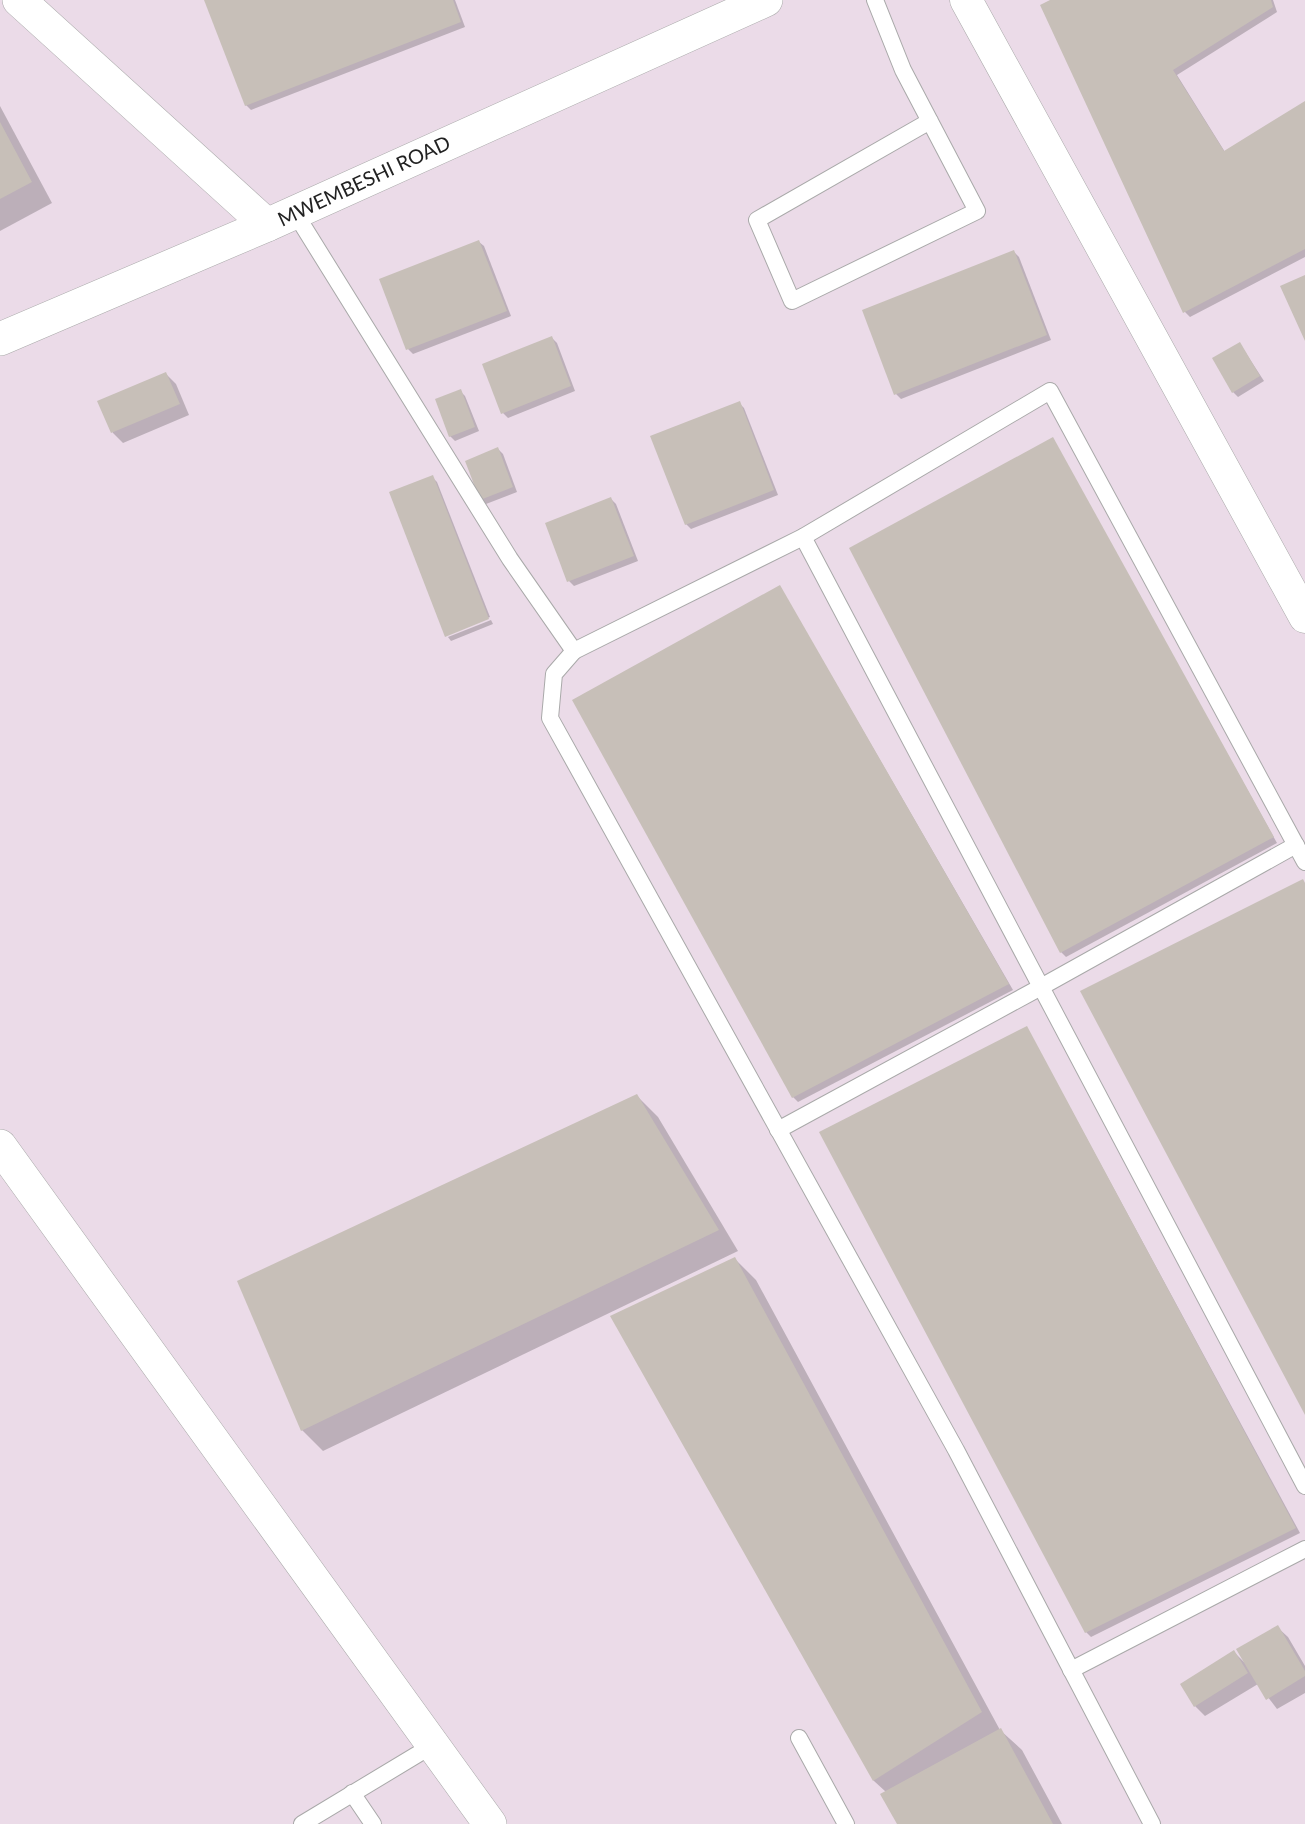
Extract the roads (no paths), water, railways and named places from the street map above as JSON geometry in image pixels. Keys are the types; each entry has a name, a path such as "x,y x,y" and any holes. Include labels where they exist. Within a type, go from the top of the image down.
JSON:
{"street":[{"name":"MWEMBESHI ROAD","path":"19,0 281,219 766,0"},
{"path":"966,0 1305,617"},
{"path":"0,339 281,219"},
{"path":"0,1146 490,1824"}],"lane":[{"path":"875,0 903,70 930,121 977,211 792,301 757,220 930,121"},
{"path":"281,219 574,651"},
{"path":"1152,1824 956,1450 550,718 554,674 574,651 803,537 1050,391 1305,862"},
{"path":"803,537 1305,1486"},
{"path":"778,1130 1296,845"},
{"path":"1071,1670 1305,1550"},
{"path":"799,1738 846,1824"},
{"path":"302,1824 433,1745"},
{"path":"352,1793 373,1824"}]}
